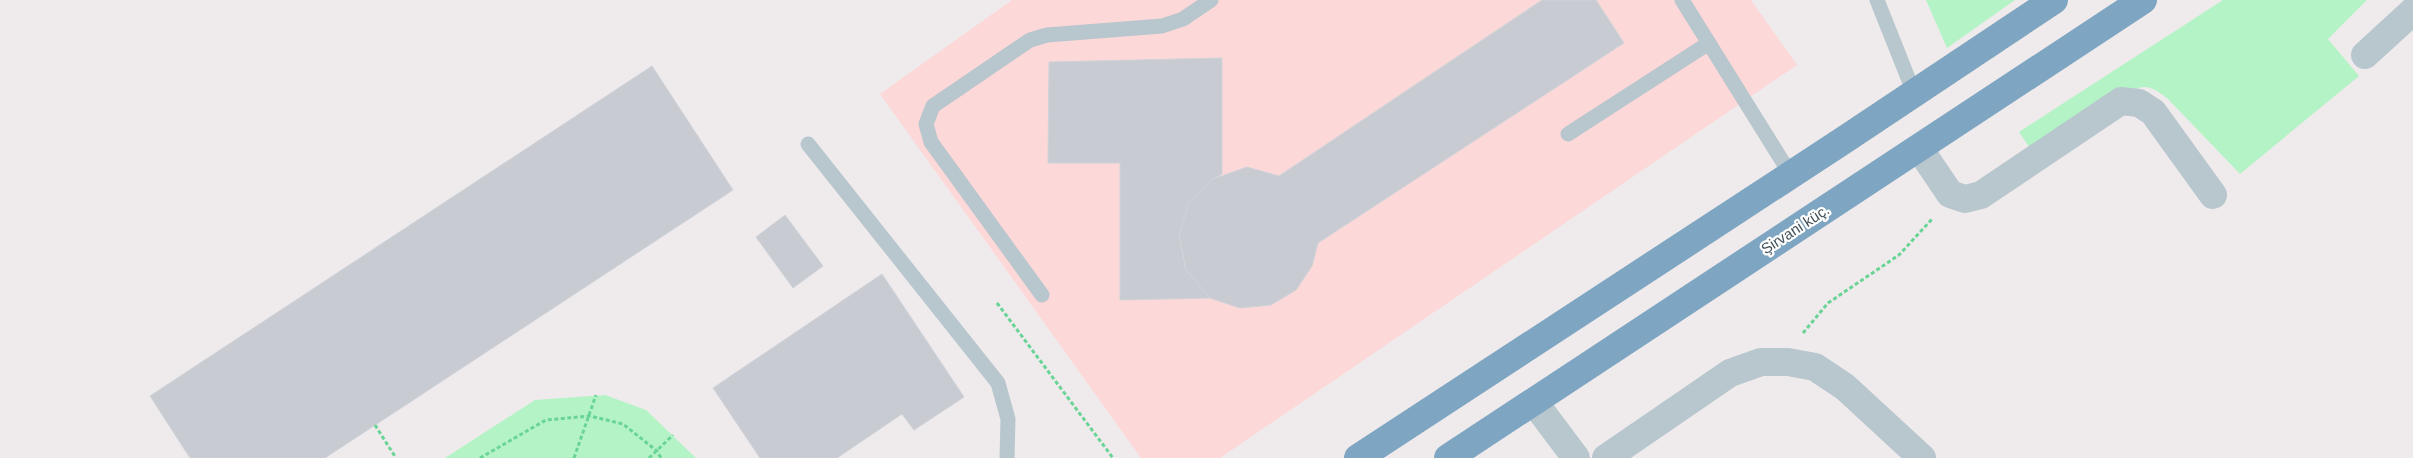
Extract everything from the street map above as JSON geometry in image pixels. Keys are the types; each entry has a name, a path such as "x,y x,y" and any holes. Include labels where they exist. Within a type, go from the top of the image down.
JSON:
{"highway":[{"path":"1358,458 1791,175 2054,0"},
{"name":"Şirvani küç.","path":"1448,458 2143,0"}],"street":[{"path":"2365,55 2413,11"},
{"path":"1919,148 1950,194 1965,199 1981,196 2121,101 2139,103 2152,112 2213,195"},
{"path":"1606,458 1730,373 1760,362 1788,362 1815,367 1845,388 1922,458"},
{"path":"1534,402 1576,458"}],"lane":[{"path":"1042,295 931,142 926,124 933,106 1030,40 1047,35 1162,26 1183,19 1211,0"},
{"path":"1682,0 1791,175"},
{"path":"1877,0 1914,93"},
{"path":"1568,134 1709,43"},
{"path":"808,144 998,383 1008,420 1007,458"}],"path":[{"path":"1788,362 1803,332 1828,303 1899,255 1929,223 1950,194"},
{"path":"997,302 1113,458"},
{"path":"574,458 596,395"},
{"path":"480,458 546,420 590,416 623,424 657,451 661,458"},
{"path":"375,425 396,458"},
{"path":"649,458 673,435"}],"shaded area":[{"path":"1012,0 1751,0 1797,65 1220,458 1141,458 880,94"}],"green space":[{"path":"1926,0 2015,0 1947,48"},
{"path":"2223,0 2367,0 2328,39 2359,76 2240,174 2168,99 2148,87 2133,90 2104,104 2032,151 2019,132"},
{"path":"605,395 646,410 696,458 445,458 535,400"}],"building":[{"path":"1542,0 1596,0 1624,43 1318,243 1312,266 1296,290 1271,305 1240,308 1210,298 1186,270 1179,235 1189,202 1213,179 1247,167 1279,176"},
{"path":"1222,58 1222,174 1213,179 1189,202 1179,235 1186,270 1210,298 1120,300 1120,163 1048,163 1049,62"},
{"path":"652,66 733,190 325,458 190,458 150,396"},
{"path":"785,215 823,266 793,288 756,237"},
{"path":"882,274 964,397 914,430 902,414 837,458 760,458 713,388"}]}
